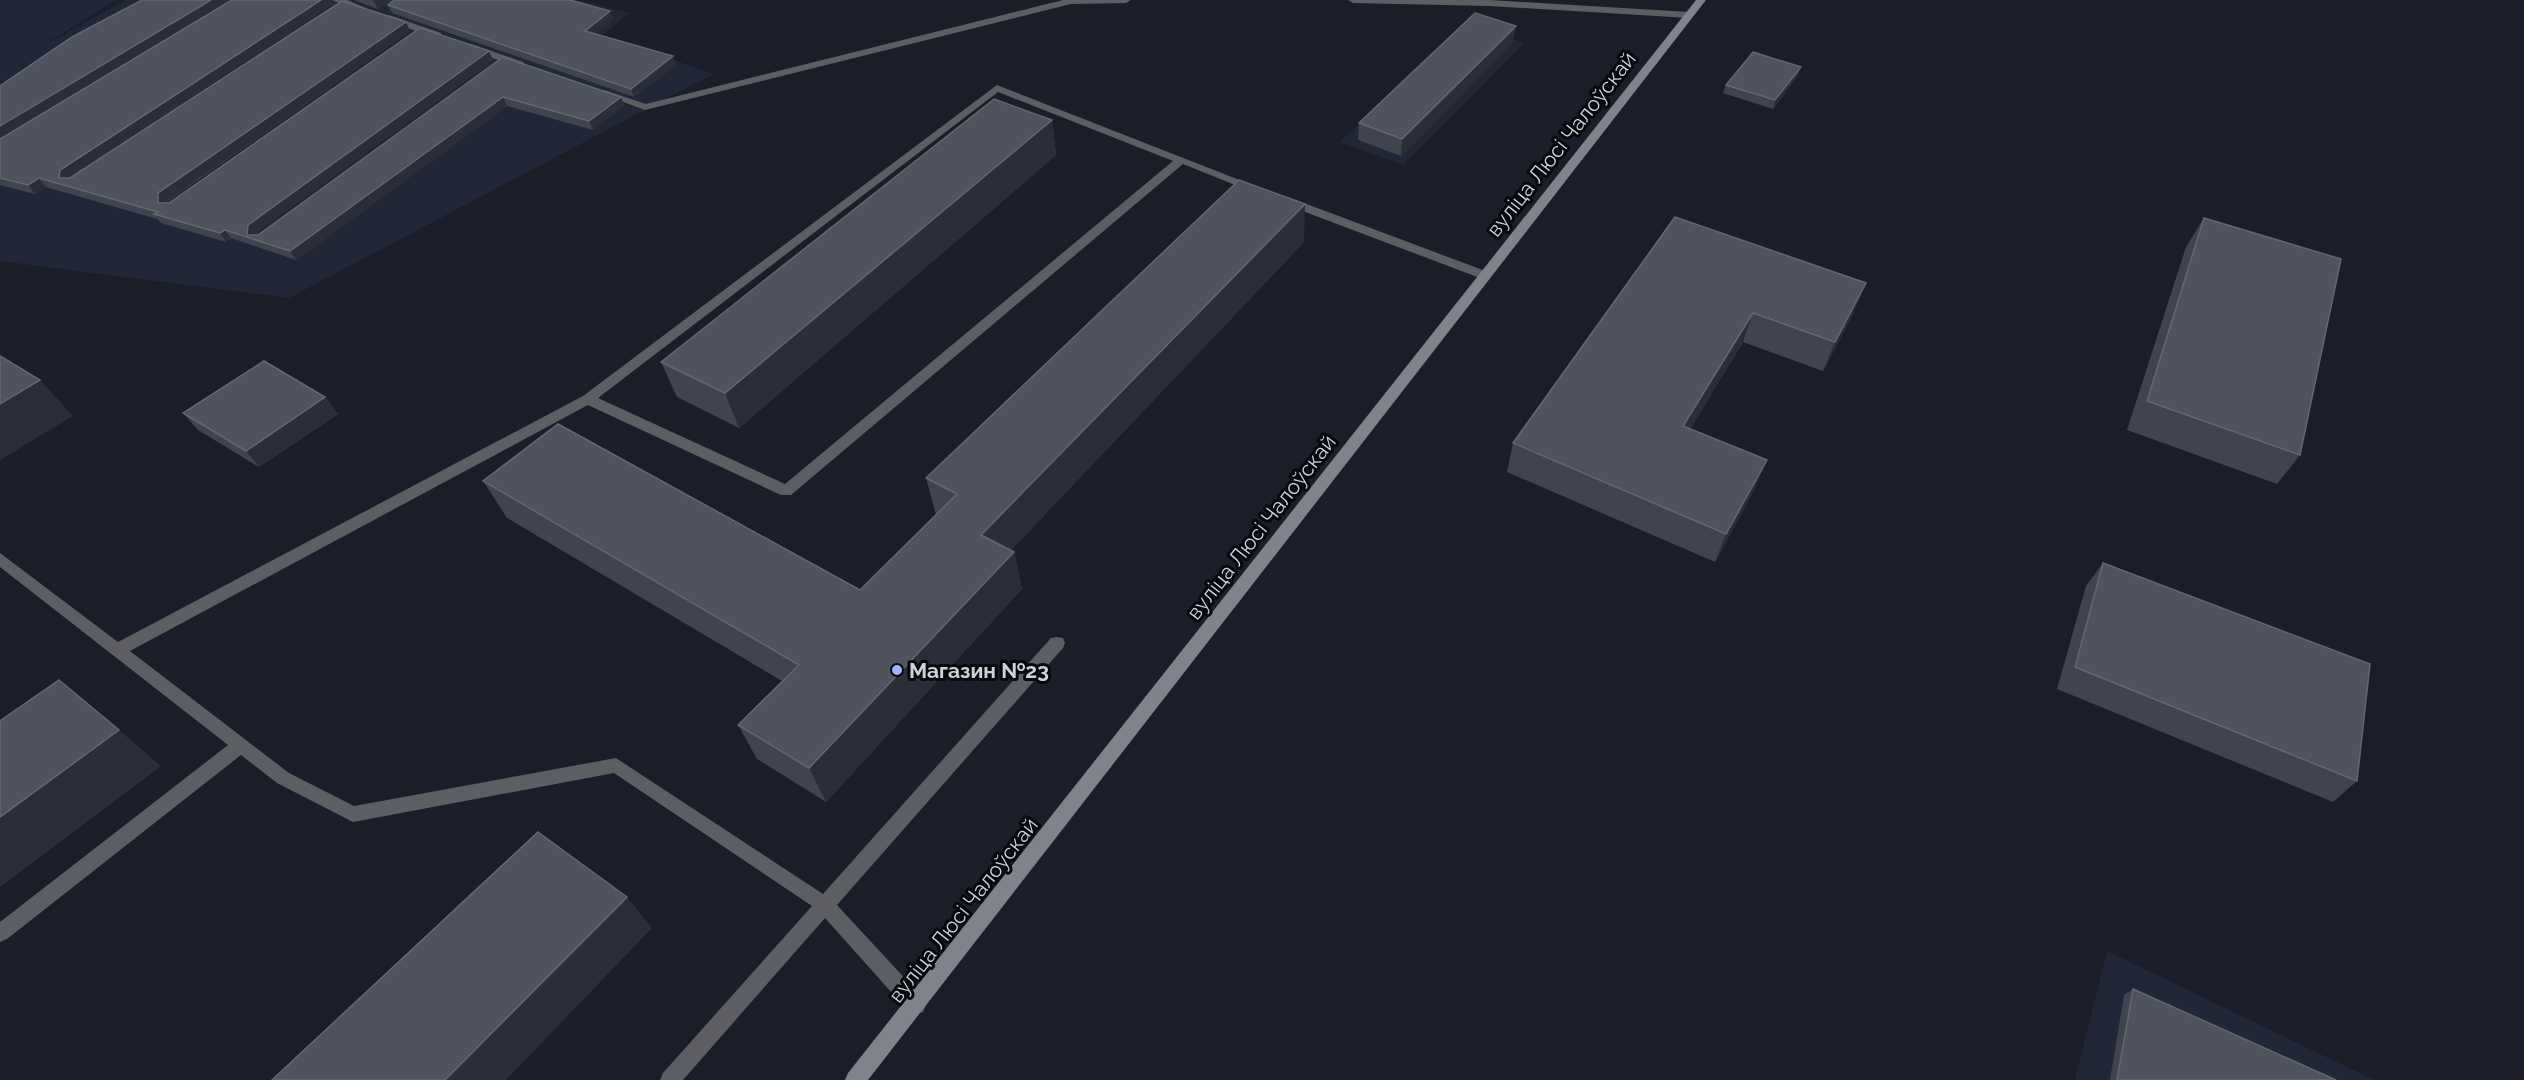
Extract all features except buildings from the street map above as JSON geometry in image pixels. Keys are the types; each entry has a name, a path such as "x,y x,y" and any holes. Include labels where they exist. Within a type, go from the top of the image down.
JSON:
{"street":[{"name":"вуліца Люсі Чалоўскай","path":"855,1080 1701,0"}],"lane":[{"path":"591,89 645,108 1069,0 1126,0"},
{"path":"1353,0 1489,3 1689,15"},
{"path":"339,4 368,11"},
{"path":"394,5 379,15 417,33 458,42 500,62 527,66"},
{"path":"117,650 588,399 997,88 1484,275"},
{"path":"588,399 786,491 1181,160"},
{"path":"0,559 283,778 353,814 616,765 825,905 916,1005"},
{"path":"670,1080 1057,643"},
{"path":"0,933 241,745"}],"shaded area":[{"path":"0,0 116,0 39,48 126,0 579,0 629,13 603,35 713,74 289,298 0,261"},
{"path":"1464,24 1524,43 1403,165 1340,142"},
{"path":"2107,951 2374,1080 2075,1080"}],"place":[{"name":"Магазин №23","path":"897,670"}]}
